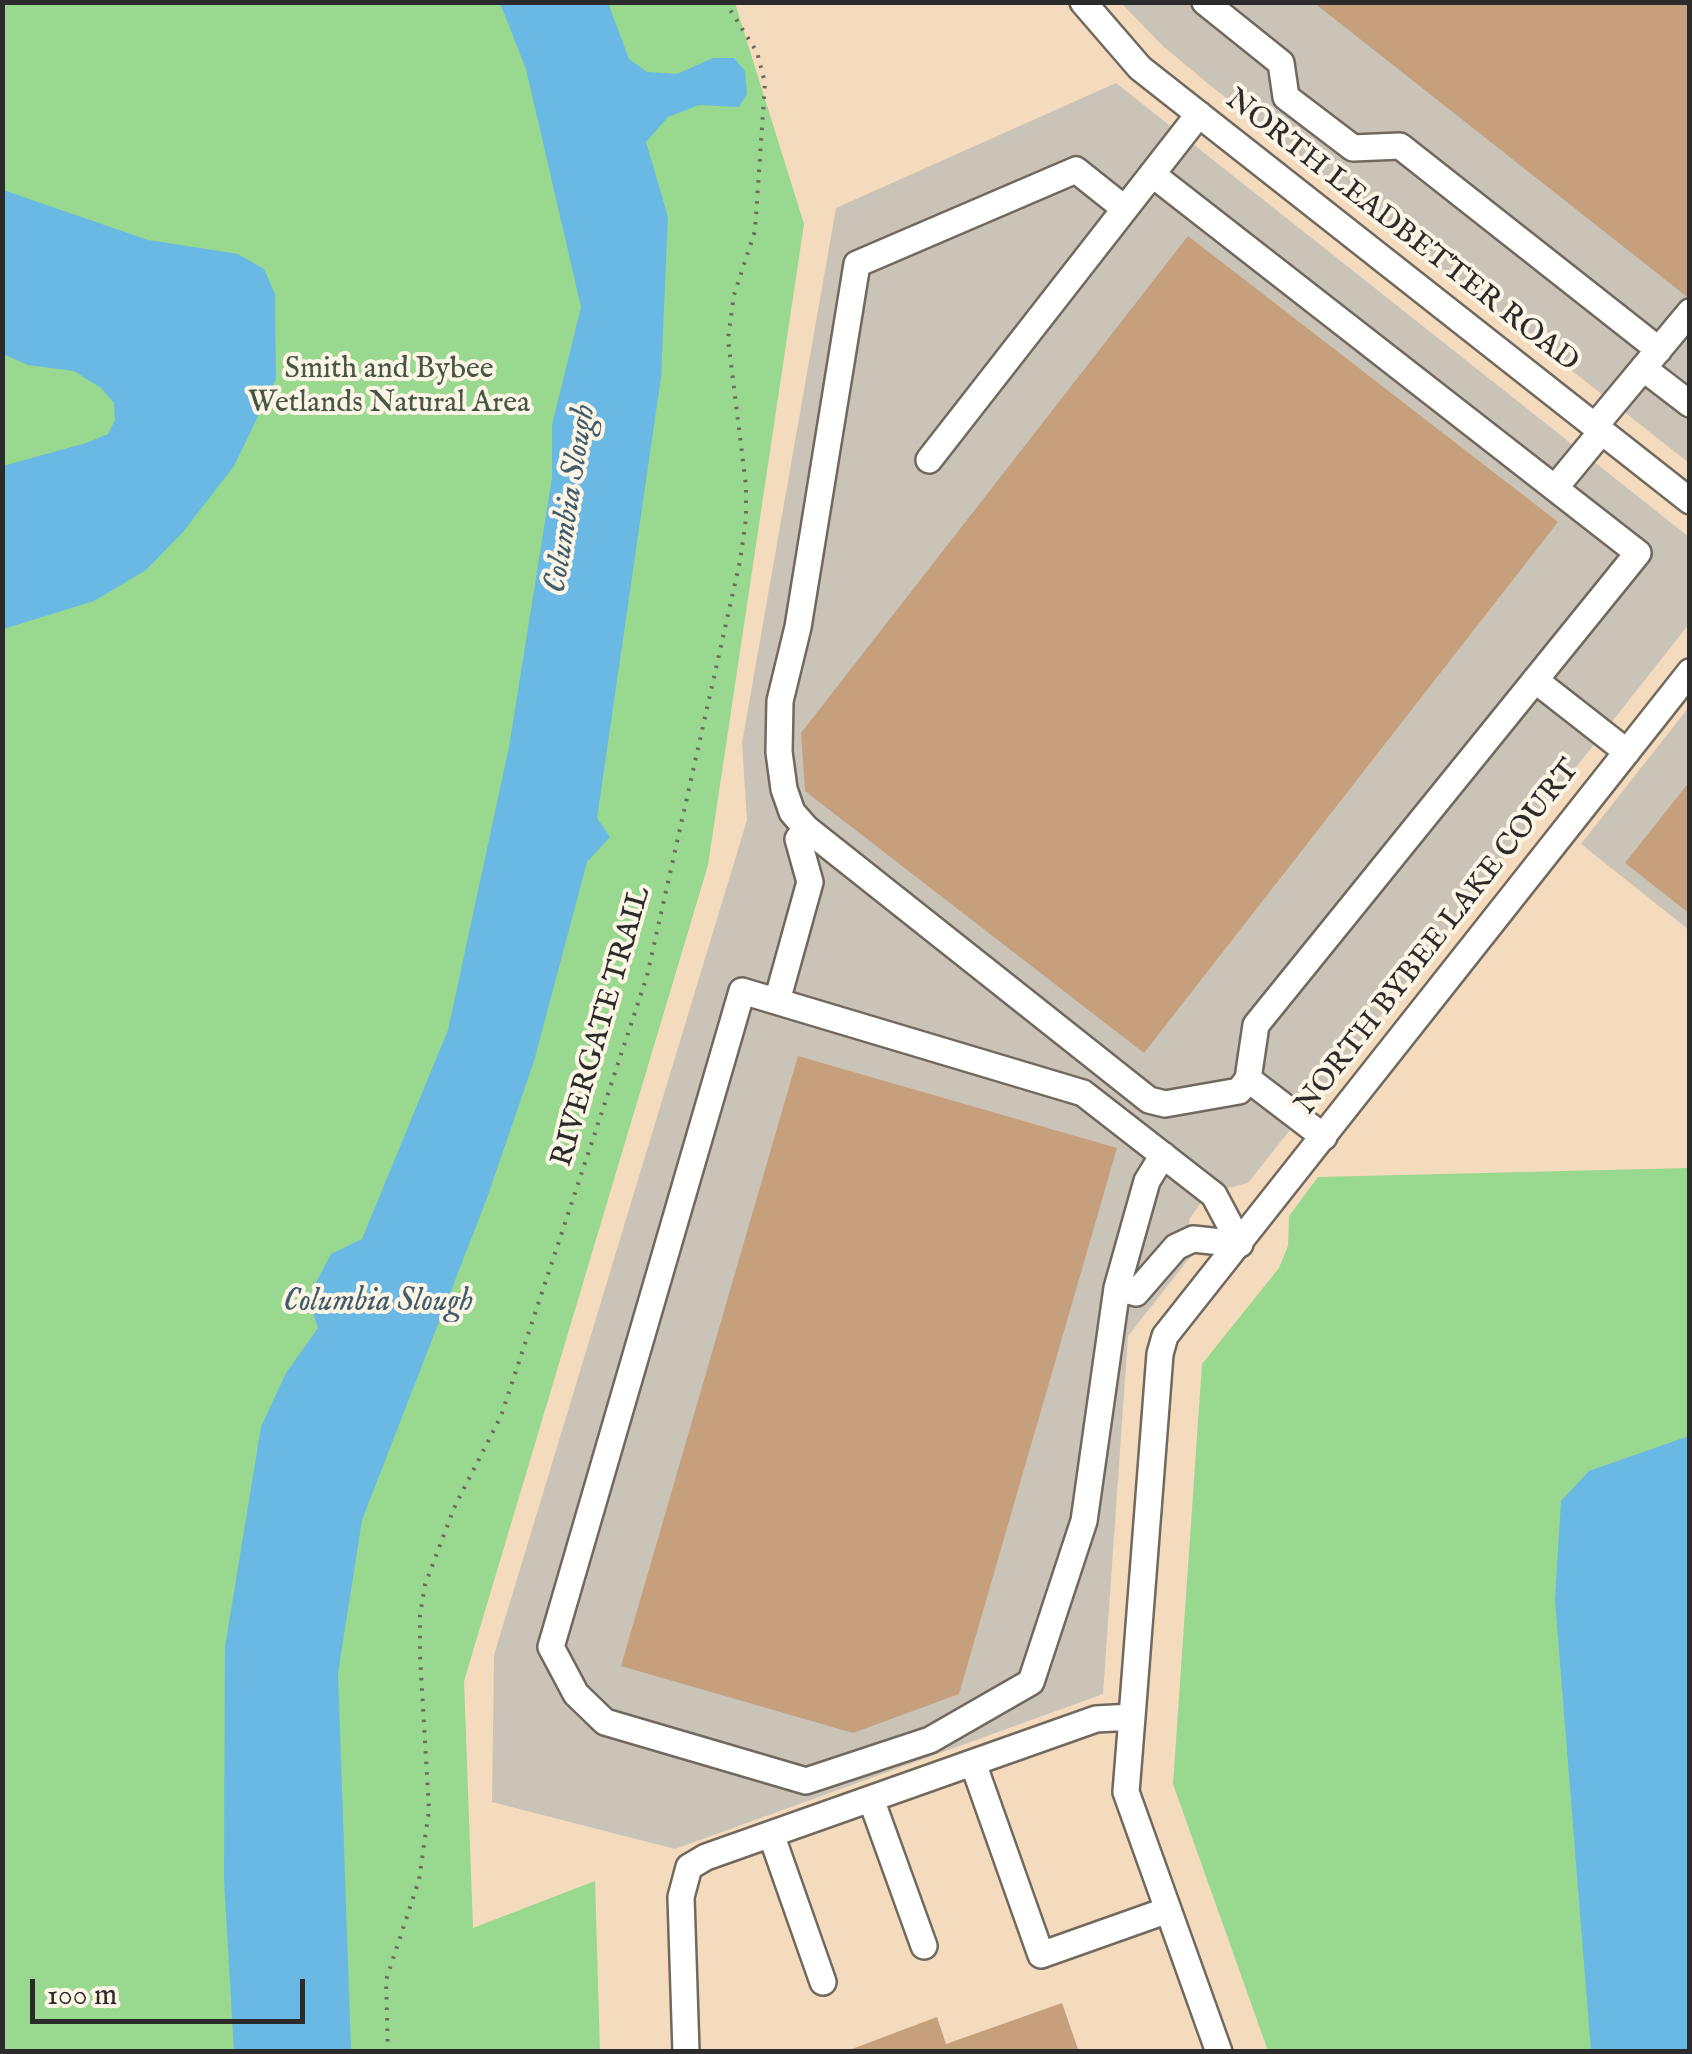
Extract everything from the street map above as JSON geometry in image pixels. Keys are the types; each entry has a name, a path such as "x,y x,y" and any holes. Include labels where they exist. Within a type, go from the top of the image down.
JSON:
{"street":[{"path":"1205,2 1281,63 1286,97 1353,148 1400,146 1651,359 1690,404"},
{"name":"NORTH LEADBETTER ROAD","path":"1090,5 1140,68 1690,500"},
{"path":"929,460 1199,114"},
{"path":"1125,209 1076,170 857,264 798,627 780,701 779,752 792,812 806,828 1149,1100 1165,1104 1239,1091 1248,1079 1256,1025 1638,553 1152,174"},
{"path":"1555,488 1690,312"},
{"name":"NORTH BYBEE LAKE COURT","path":"1219,2052 1126,1792 1160,1354 1165,1336 1690,672"},
{"path":"1535,680 1626,752"},
{"path":"776,1001 810,882 798,839 806,828"},
{"path":"1163,1155 1147,1181 1117,1288 1084,1521 1031,1682 930,1740 806,1781 606,1722 576,1694 551,1647 742,991 1083,1094 1163,1155 1214,1195 1240,1244"},
{"path":"1248,1079 1324,1138"},
{"path":"1117,1288 1136,1294 1176,1246 1193,1239 1240,1244"},
{"path":"686,2052 683,1882 689,1867 706,1857 1096,1719 1132,1717"},
{"path":"972,1763 1041,1955 1168,1910"},
{"path":"871,1798 924,1946"},
{"path":"772,1834 824,1982"}],"path":[{"name":"RIVERGATE TRAIL","path":"388,2052 386,1980 419,1880 429,1810 420,1670 424,1585 454,1508 502,1416 647,976 740,561 746,486 728,339 734,295 755,230 765,83 757,52 725,2"}],"shaded area":[{"path":"1121,3 1689,3 1689,463 1211,86 1164,47"},
{"path":"1116,83 1689,537 1689,624 1248,1183 1220,1190 1202,1201 1190,1218 1187,1233 1191,1256 1128,1336 1103,1694 675,1849 492,1802 494,1655 747,820 742,743 836,208"},
{"path":"1689,707 1689,930 1581,844"}],"green space":[{"name":"Smith and Bybee Wetlands Natural Area","path":"3,3 735,3 804,224 708,865 464,1681 473,1928 595,1881 600,2051 3,2052"},
{"path":"1689,1168 1689,2051 1268,2051 1173,1784 1202,1364 1279,1268 1288,1246 1289,1216 1318,1177"}],"water":[{"name":"Columbia Slough","path":"500,3 608,3 629,59 647,72 677,74 713,58 734,58 745,71 747,94 739,107 699,105 668,117 646,142 668,217 661,377 597,818 610,837 587,862 534,1061 487,1198 362,1520 338,1673 351,2051 234,2051 224,1879 225,1647 261,1427 286,1373 318,1328 308,1298 331,1254 362,1239 448,1030 509,747 552,478 552,425 581,307 526,69"},
{"path":"3,190 148,240 238,254 264,269 275,294 276,379 234,466 183,532 146,570 94,601 3,629 3,466 108,434 115,420 114,403 101,388 74,371 28,365 3,354"},
{"path":"1689,1436 1689,2051 1591,2051 1555,1600 1561,1501 1589,1471"}],"building":[{"path":"1313,2 1690,2 1690,296 1686,296"},
{"path":"1188,236 1558,522 1144,1053 805,791 801,733"},
{"path":"1690,781 1690,914 1625,863"},
{"path":"798,1056 1117,1148 959,1694 853,1733 621,1666"},
{"path":"1062,2003 1079,2052 844,2052 937,2017 946,2044"}]}
